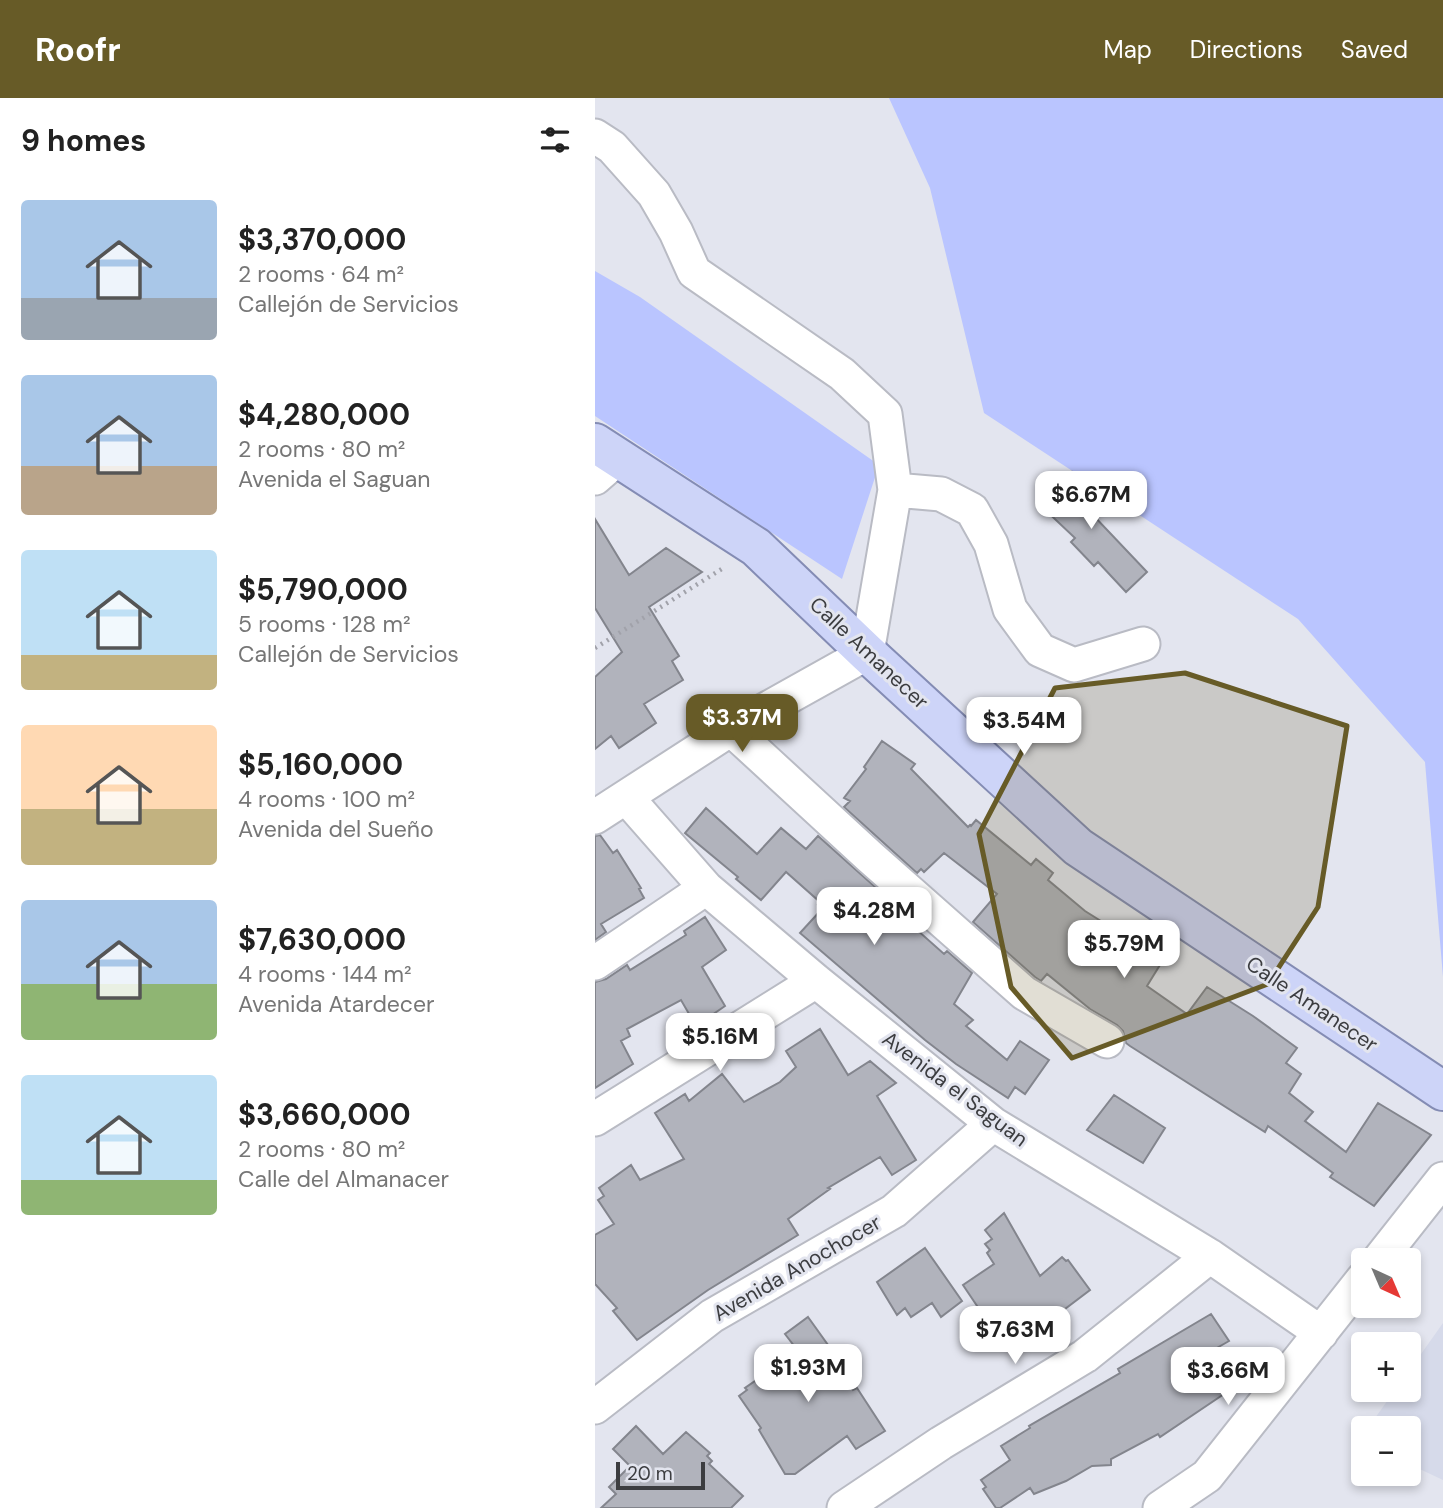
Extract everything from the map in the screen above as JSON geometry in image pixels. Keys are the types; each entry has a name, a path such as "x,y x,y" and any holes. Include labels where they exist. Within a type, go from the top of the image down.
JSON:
{"main road":[{"name":"Calle Amanecer","path":"603,460 756,547 1078,847 1443,1091"}],"street":[{"path":"595,136 612,147 654,194 676,232 694,272 842,374 885,414 895,490 867,653 731,729 595,817"},
{"path":"895,490 941,495 972,510 991,544 1010,609 1040,650 1074,664 1143,644"},
{"path":"731,729 1024,993 1107,1041"},
{"name":"Avenida el Saguan","path":"627,798 706,888 993,1124 1210,1256 1321,1333"},
{"path":"595,963 706,888"},
{"path":"595,1119 816,981"},
{"name":"Avenida Anochocer","path":"595,1407 712,1316 894,1211 993,1124"},
{"path":"1388,1248 1443,1179"},
{"path":"844,1508 941,1443 1085,1356 1210,1256"},
{"path":"1160,1508 1207,1476 1351,1294"}],"path":[{"path":"595,648 756,547"}],"highlighted area":[{"path":"1185,673 1347,726 1318,907 1268,984 1072,1058 1011,987 979,834 1055,688"}],"shaded area":[{"path":"889,98 1443,98 1443,977 1425,762 1298,619 984,413 930,188"},
{"path":"595,271 640,297 879,465 842,579 595,416"},
{"path":"1443,1323 1443,1480 1421,1470 1421,1416 1377,1416 1386,1402 1421,1402 1421,1354"}],"building":[{"path":"1072,472 1102,502 1091,513 1147,572 1126,592 1098,562 1094,566 1071,542 1075,538 1039,504"},
{"path":"595,519 629,575 666,548 702,572 649,607 679,656 672,661 683,680 644,704 656,723 619,748 611,736 595,749 595,677 622,652 595,608"},
{"path":"882,741 915,764 911,769 968,827 976,820 1031,865 1036,859 1053,873 1048,880 1085,911 1163,960 1147,986 1187,1014 1207,987 1297,1048 1286,1063 1301,1074 1289,1093 1313,1112 1305,1121 1346,1152 1378,1103 1431,1135 1374,1206 1330,1177 1333,1173 1268,1126 1265,1132 1130,1046 1117,1025 1090,1009 1047,974 1041,981 1035,977 973,922 997,894 944,853 924,872 921,869 917,873 844,807 850,801 844,798 866,769 864,767"},
{"path":"706,808 757,854 781,828 806,849 818,836 893,903 890,906 944,954 947,951 972,973 954,1004 973,1020 966,1026 1007,1060 1020,1041 1049,1060 1025,1094 1015,1087 1008,1098 956,1064 800,933 822,909 818,905 821,903 786,872 761,900 736,879 738,877 685,833"},
{"path":"600,835 613,853 617,850 641,888 639,889 644,898 601,924 606,932 595,940 595,836"},
{"path":"705,917 726,950 702,967 725,1006 696,1026 681,1000 627,1029 630,1036 621,1041 633,1064 595,1088 595,982 606,979 627,965 630,970 686,935 684,931"},
{"path":"820,1029 848,1075 870,1061 896,1083 877,1096 916,1160 892,1175 880,1157 828,1188 830,1189 788,1219 798,1235 708,1290 637,1340 613,1311 617,1308 595,1284 595,1235 614,1224 598,1200 604,1196 599,1188 631,1165 640,1180 684,1159 655,1113 685,1094 689,1101 722,1074 744,1102 780,1082 796,1067 786,1051"},
{"path":"1114,1095 1165,1128 1143,1163 1087,1130"},
{"path":"1004,1213 1040,1276 1062,1257 1068,1260 1090,1290 1020,1343 1017,1338 1004,1346 963,1285 994,1264 985,1244 992,1239 985,1230"},
{"path":"925,1248 962,1301 941,1317 932,1303 911,1317 905,1308 897,1315 877,1282"},
{"path":"1211,1314 1229,1341 1201,1357 1224,1394 1160,1437 1158,1434 1111,1459 1111,1465 1092,1466 1066,1481 1034,1494 1030,1488 996,1508 983,1489 986,1487 981,1480 1010,1460 1001,1446 1030,1428 1029,1426 1120,1373 1118,1369"},
{"path":"808,1317 833,1352 829,1356 853,1390 857,1388 885,1431 856,1449 847,1436 795,1474 785,1474 759,1430 761,1428 739,1396 747,1390 745,1388 798,1351 785,1334"},
{"path":"636,1426 663,1454 686,1432 710,1453 707,1456 712,1461 709,1464 743,1496 731,1508 601,1508 616,1494 609,1487 630,1466 613,1449"}]}
